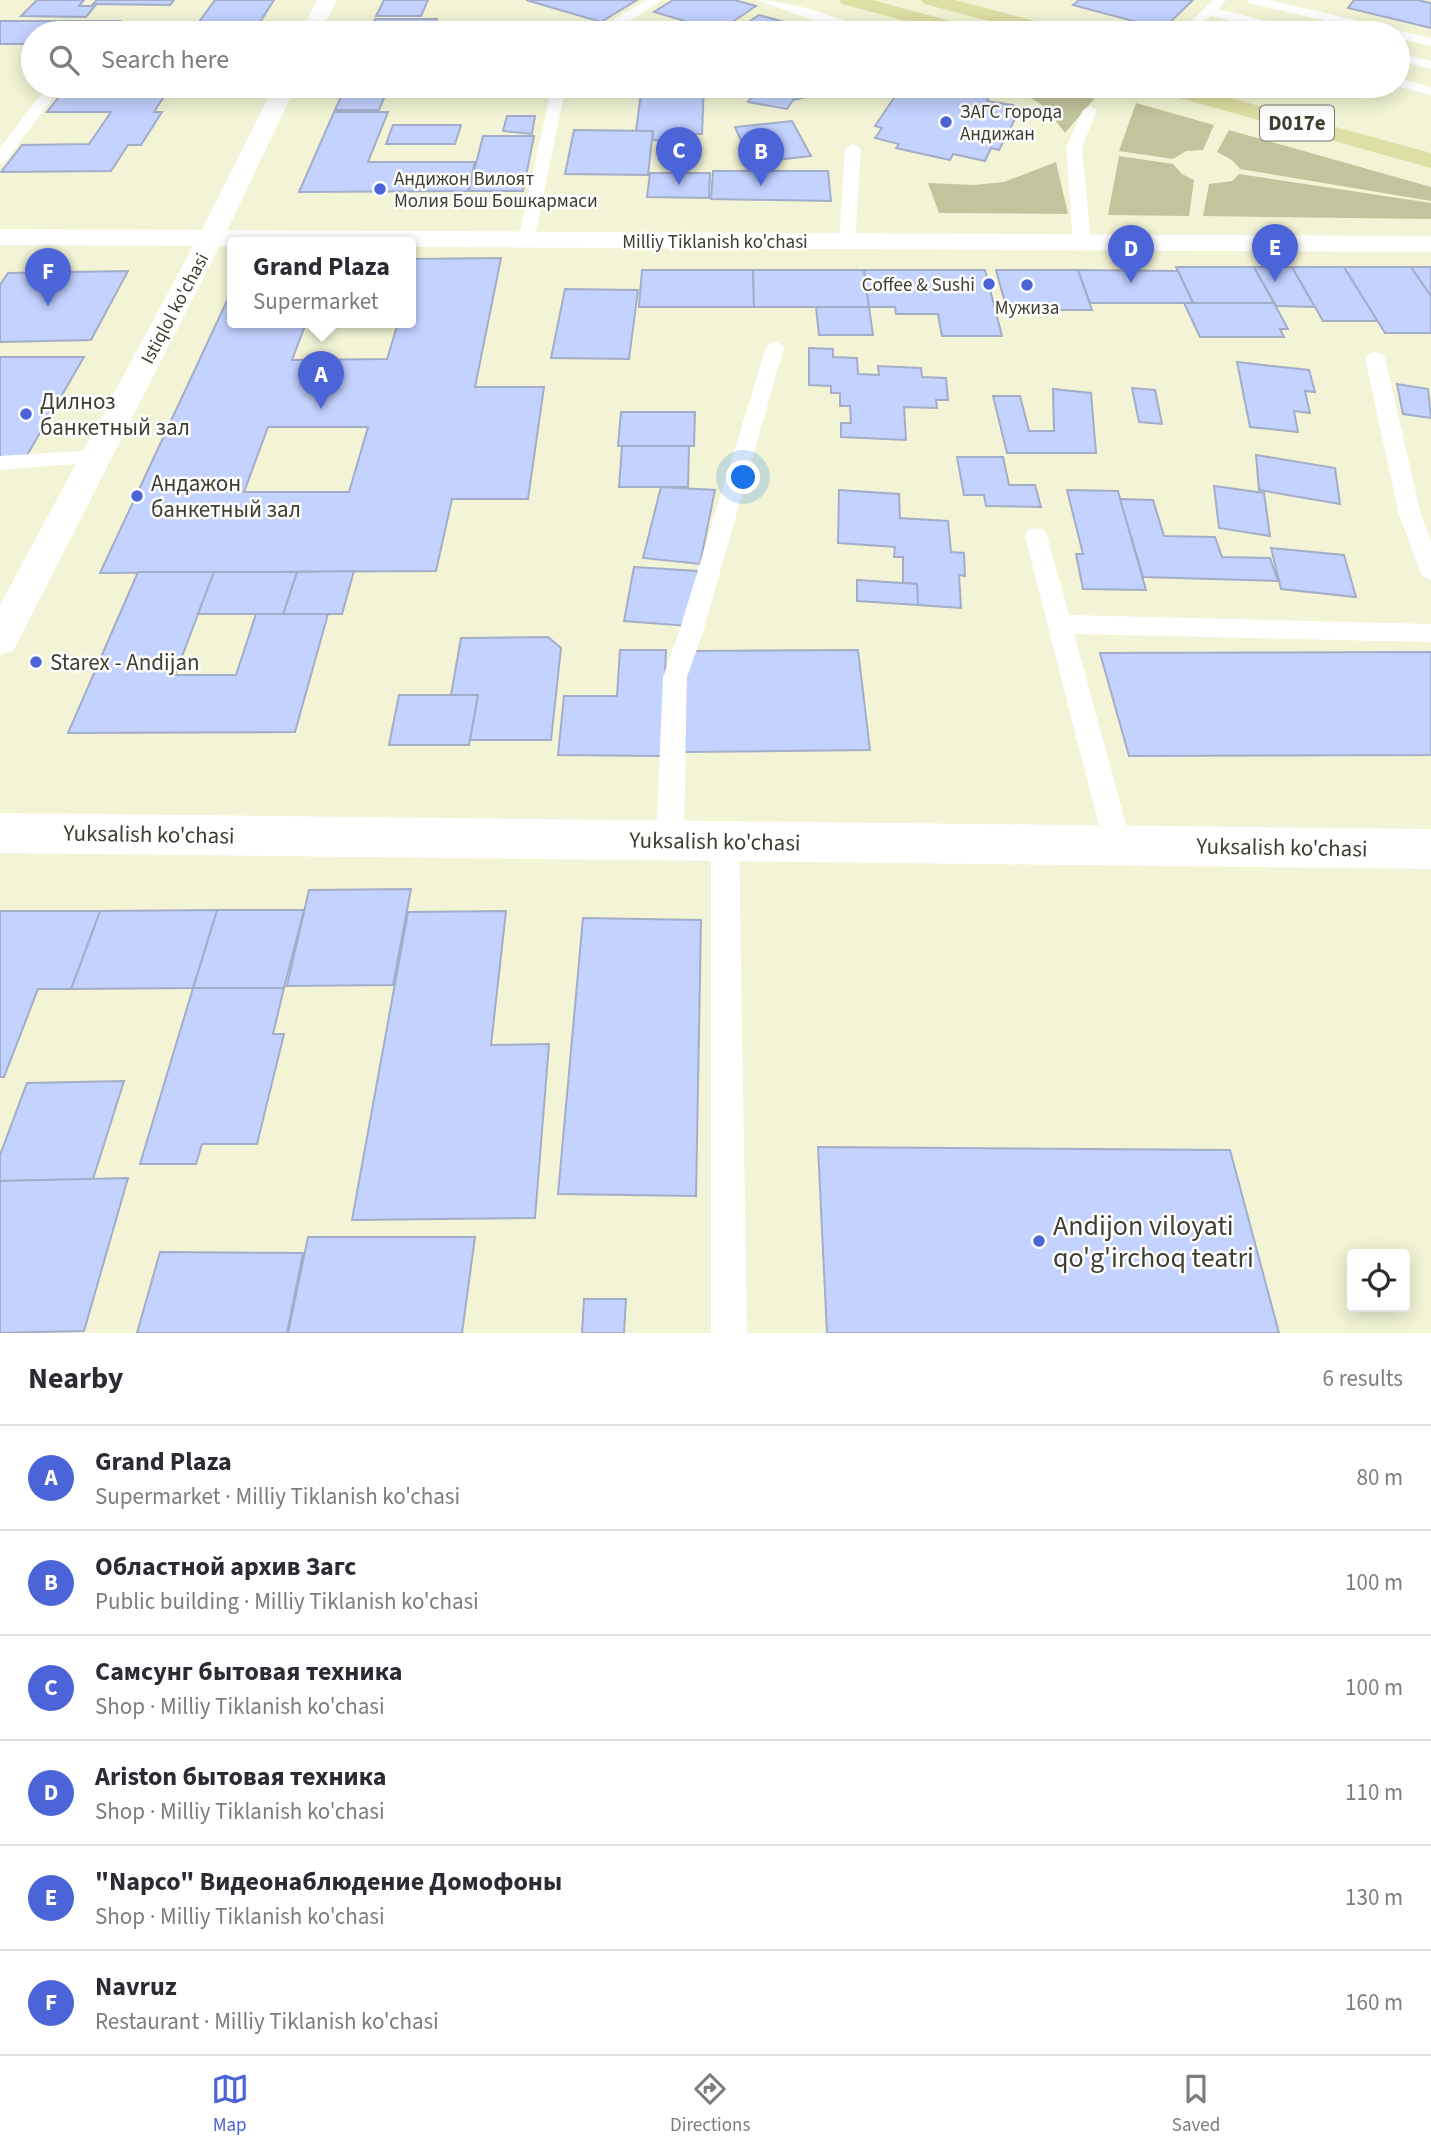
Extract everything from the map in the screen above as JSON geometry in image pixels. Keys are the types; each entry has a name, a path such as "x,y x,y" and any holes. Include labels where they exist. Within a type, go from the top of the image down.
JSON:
{"main road":[{"path":"849,0 929,21"},
{"path":"931,0 1012,21"},
{"name":"D017e","path":"1205,98 1431,161"}],"street":[{"path":"316,21 327,0"},
{"name":"Istiqlol ko'chasi","path":"0,640 210,239 279,98"},
{"name":"Milliy Tiklanish ko'chasi","path":"0,237 227,239"},
{"name":"Milliy Tiklanish ko'chasi","path":"416,240 1431,244"},
{"name":"Yuksalish ko'chasi","path":"0,832 1431,849"}],"lane":[{"path":"621,21 656,0"},
{"path":"763,0 827,21"},
{"path":"1198,21 1220,0"},
{"path":"1254,0 1341,21"},
{"path":"1208,11 1250,21"},
{"path":"1410,37 1431,42"},
{"path":"1410,60 1431,65"},
{"path":"1410,85 1431,90"},
{"path":"0,159 46,98"},
{"path":"526,240 556,98"},
{"path":"1082,243 1074,146 1090,110"},
{"path":"847,241 853,149"},
{"path":"670,841 675,677 691,632 775,347"},
{"path":"1375,358 1410,515 1431,571"},
{"path":"0,463 95,457"},
{"path":"1036,536 1118,846"},
{"path":"1059,624 1431,633"},
{"path":"725,842 729,1333"}],"green space":[{"path":"1031,98 1095,98 1065,133 1045,107"},
{"path":"1136,103 1214,125 1203,150 1186,151 1173,159 1119,151"},
{"path":"1229,130 1431,187 1431,201 1240,169 1232,160 1217,152"},
{"path":"1119,156 1173,164 1182,174 1194,180 1189,216 1108,215"},
{"path":"1056,162 1068,214 939,213 928,183 974,185 1004,182"},
{"path":"1239,174 1431,203 1431,219 1203,216 1209,184 1232,181"}],"building":[{"path":"37,0 84,0 79,6 95,6 86,17 21,16"},
{"path":"97,0 174,0 170,5 93,4"},
{"path":"215,0 274,0 261,21 200,21"},
{"path":"384,0 428,0 421,16 376,16"},
{"path":"526,0 637,0 603,21"},
{"path":"673,0 734,0 756,6 734,21 685,21 654,12"},
{"path":"1079,0 1193,0 1171,21 1133,21 1073,5"},
{"path":"1354,0 1417,0 1431,3 1431,28 1410,21 1348,8"},
{"path":"759,15 780,21 750,21"},
{"path":"375,19 437,19 436,21 374,21"},
{"path":"0,21 21,21 21,44 0,44"},
{"path":"58,98 163,98 154,112 162,112 141,145 128,145 111,171 1,172 22,145 89,144 111,112 47,112"},
{"path":"340,98 384,98 379,110 335,110"},
{"path":"640,98 704,98 702,134 677,134 676,141 652,140 653,131 636,131"},
{"path":"751,98 802,98 793,100 787,109 748,102"},
{"name":"ЗАГС города Андижан","path":"894,98 988,98 987,101 1013,105 1008,115 1016,117 999,150 991,148 985,161 953,154 950,160 896,148 899,144 875,138 882,128 875,126"},
{"path":"334,112 388,112 368,162 475,162 468,191 299,192"},
{"path":"507,116 535,116 532,134 503,131"},
{"path":"792,121 811,156 751,163 735,127"},
{"path":"393,125 461,125 455,144 386,144"},
{"path":"574,130 653,131 648,175 565,174"},
{"path":"483,136 534,136 523,191 469,191"},
{"path":"713,171 828,171 831,201 711,199"},
{"path":"650,173 710,173 709,198 647,197"},
{"path":"501,258 475,387 544,387 528,499 452,499 436,571 100,573 227,301 227,328 304,328 292,360 387,359 396,328 416,328 416,259","holes":["268,427 368,427 349,492 244,492"]},
{"path":"1176,267 1254,267 1274,303 1193,303"},
{"path":"1254,267 1292,267 1315,307 1276,306"},
{"path":"1292,267 1344,267 1378,321 1323,321"},
{"path":"1344,267 1411,267 1431,296 1431,333 1385,333"},
{"path":"1411,267 1431,267 1431,296"},
{"path":"642,270 753,270 754,307 639,307"},
{"path":"753,270 864,270 869,307 754,307"},
{"path":"864,270 985,270 1002,336 942,336 938,314 896,314 895,307 869,307"},
{"path":"996,270 1078,270 1092,310 1007,310"},
{"path":"1078,270 1178,271 1193,303 1090,303"},
{"path":"128,271 91,340 0,342 0,285 8,273"},
{"path":"565,289 638,290 629,359 551,358"},
{"path":"1184,303 1274,303 1288,329 1280,329 1284,337 1200,337"},
{"path":"816,307 869,307 873,335 819,335"},
{"path":"809,348 833,349 833,357 857,358 858,374 879,375 878,366 921,368 922,377 946,378 948,400 936,400 937,408 904,407 906,440 841,437 841,423 851,423 850,406 840,406 840,393 831,393 831,386 809,385"},
{"path":"0,357 84,357 26,457 0,457"},
{"path":"1237,362 1309,370 1315,392 1305,391 1310,413 1294,411 1298,432 1250,427"},
{"path":"1397,384 1428,389 1431,418 1403,414"},
{"path":"1132,388 1155,390 1162,424 1139,422"},
{"path":"1053,389 1091,393 1096,453 1007,453 993,396 1020,396 1029,431 1054,431"},
{"path":"621,412 695,412 694,446 618,446"},
{"path":"622,446 689,446 688,487 619,487"},
{"path":"1256,455 1335,468 1340,504 1259,490"},
{"path":"957,457 1003,457 1009,485 1035,485 1041,507 986,506 984,495 964,495"},
{"path":"1214,486 1264,493 1270,536 1219,528"},
{"path":"661,487 715,490 700,564 643,558"},
{"path":"839,490 899,494 900,518 948,521 951,552 964,553 965,576 959,575 961,608 918,605 917,584 903,583 903,557 894,557 895,547 838,543"},
{"path":"1067,490 1118,491 1146,590 1083,589 1076,554 1083,554"},
{"path":"1120,499 1153,500 1164,536 1215,537 1222,557 1270,558 1278,581 1143,577"},
{"path":"1271,548 1344,555 1356,597 1281,589"},
{"path":"634,567 698,571 689,626 624,621"},
{"path":"354,571 342,614 283,614 297,572"},
{"path":"138,572 214,572 175,675 236,675 256,614 328,614 295,732 68,733"},
{"path":"214,572 297,572 283,614 198,614"},
{"path":"857,580 917,584 918,605 857,601"},
{"path":"548,637 561,648 551,740 470,740 478,695 451,695 461,638"},
{"path":"620,650 666,650 662,756 558,755 564,696 617,696"},
{"path":"858,650 870,750 685,752 686,651"},
{"path":"1431,652 1431,755 1129,756 1100,653"},
{"path":"399,695 478,695 469,745 389,745"},
{"path":"411,889 393,985 287,986 309,890"},
{"path":"217,910 304,910 284,988 193,988"},
{"path":"217,910 193,988 71,989 100,911"},
{"path":"0,911 100,911 71,989 38,989 4,1077 0,1077"},
{"path":"506,911 491,1045 549,1044 535,1218 352,1220 408,912"},
{"path":"583,918 701,920 696,1196 558,1194"},
{"path":"193,988 284,988 273,1034 284,1034 257,1144 202,1144 196,1164 140,1164"},
{"path":"124,1081 93,1179 0,1181 0,1155 27,1083"},
{"name":"Andijon viloyati qo'g'irchoq teatri","path":"818,1147 1230,1150 1279,1333 827,1333"},
{"path":"128,1178 84,1331 0,1333 0,1181"},
{"path":"308,1237 475,1237 462,1333 288,1333"},
{"path":"160,1252 303,1253 287,1333 137,1333"},
{"path":"584,1299 626,1299 624,1333 582,1333"}],"place":[{"name":"ЗАГС города Андижан","path":"946,122"},
{"name":"Самсунг бытовая техника","path":"679,185"},
{"name":"Областной архив Загс","path":"761,186"},
{"name":"Андижон Вилоят Молия Бош Бошкармаси","path":"380,189"},
{"name":"\"Napco\" Видеонаблюдение Домофоны","path":"1275,282"},
{"name":"Ariston бытовая техника","path":"1131,283"},
{"name":"Coffee & Sushi","path":"989,284"},
{"name":"Мужиза","path":"1027,285"},
{"name":"Navruz","path":"48,306"},
{"name":"Grand Plaza","path":"321,409"},
{"name":"Дилноз банкетный зал","path":"26,414"},
{"name":"Андажон банкетный зал","path":"137,496"},
{"name":"Starex - Andijan","path":"36,662"},
{"name":"Andijon viloyati qo'g'irchoq teatri","path":"1039,1241"}]}
